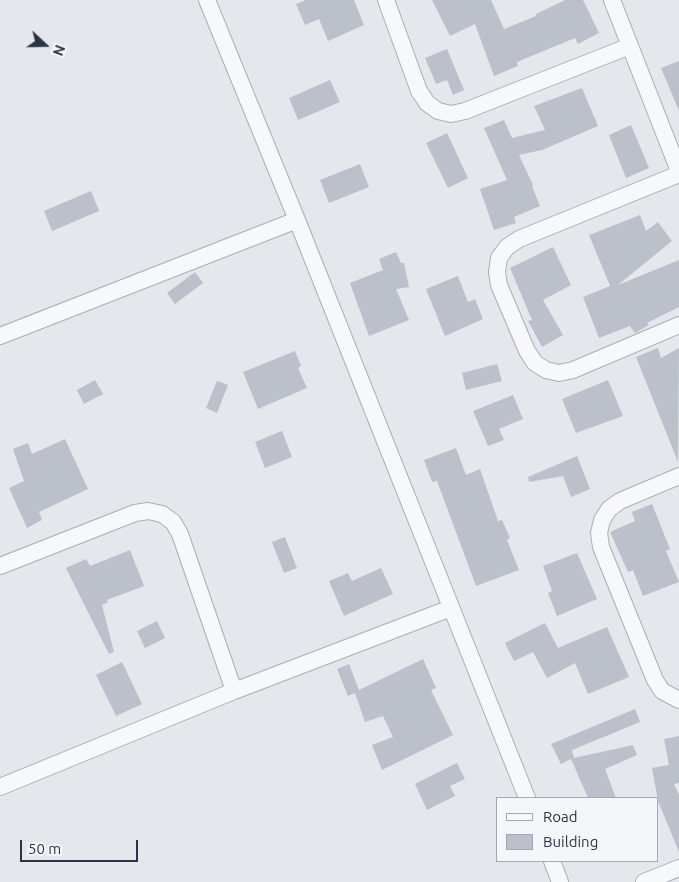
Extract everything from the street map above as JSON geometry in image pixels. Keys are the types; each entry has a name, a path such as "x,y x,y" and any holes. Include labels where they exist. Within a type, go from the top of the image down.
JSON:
{"street":[{"path":"207,0 297,220 527,797"},
{"path":"386,0 419,91 427,103 438,111 451,114 465,111 630,46"},
{"path":"612,0 679,173 519,239 507,247 499,258 497,272 499,285 527,351 535,362 546,370 559,373 573,370 679,324"},
{"path":"0,336 297,220"},
{"path":"679,476 620,501 609,509 602,520 599,533 602,547 654,680 662,691 679,700"},
{"path":"0,566 134,513 148,511 162,514 173,522 180,534 234,691"},
{"path":"0,787 234,691 451,608"},
{"path":"552,862 560,882"},
{"path":"644,882 679,868"}],"building":[{"path":"306,0 354,0 364,25 328,41 319,19 305,25 296,4"},
{"path":"432,0 491,0 504,29 536,16 536,14 565,0 583,0 599,33 578,44 575,38 517,62 518,66 494,76 475,24 450,36"},
{"path":"447,49 464,90 453,95 447,80 436,84 425,58"},
{"path":"679,61 679,111 661,68"},
{"path":"330,80 340,102 298,120 289,98"},
{"path":"582,88 598,126 542,150 519,155 533,185 540,206 514,217 516,223 494,230 480,189 507,180 484,128 504,120 512,138 545,130 534,106"},
{"path":"631,125 649,168 626,178 609,135"},
{"path":"447,133 468,178 448,188 426,143"},
{"path":"360,164 369,187 329,203 320,180"},
{"path":"91,191 99,211 52,231 44,211"},
{"path":"640,215 646,231 658,222 672,241 618,285 679,260 679,307 647,323 649,325 635,333 630,326 599,338 583,297 610,286 589,235"},
{"path":"553,247 571,285 543,300 563,335 542,347 528,321 532,320 510,268"},
{"path":"396,252 401,263 404,263 409,287 396,289 409,320 369,336 350,283 383,270 379,259"},
{"path":"195,272 203,283 175,304 167,293"},
{"path":"458,276 468,302 475,299 483,319 445,336 426,289"},
{"path":"658,348 661,358 679,348 678,462 636,357"},
{"path":"295,351 301,366 298,368 307,388 258,409 243,372"},
{"path":"497,364 502,381 466,390 462,373"},
{"path":"95,380 103,394 84,404 77,390"},
{"path":"608,380 623,416 576,433 562,399"},
{"path":"217,381 228,385 217,413 206,408"},
{"path":"513,395 523,419 499,429 504,440 488,446 473,411"},
{"path":"282,431 292,457 265,468 255,442"},
{"path":"65,439 88,489 39,512 42,520 27,528 9,488 24,481 13,449 28,443 32,454"},
{"path":"456,448 466,475 480,469 498,521 502,520 510,538 507,540 519,570 476,586 437,481 432,482 424,460"},
{"path":"577,456 590,489 571,497 563,476 529,482 528,477"},
{"path":"652,504 670,549 666,551 679,582 643,596 633,570 628,572 610,532 635,521 632,512"},
{"path":"285,537 297,568 284,573 272,542"},
{"path":"130,550 144,586 107,600 108,602 102,605 114,652 109,654 66,568 86,559 90,566"},
{"path":"577,553 597,599 557,616 548,593 552,591 543,566"},
{"path":"381,568 393,594 344,616 329,581 348,573 352,581"},
{"path":"157,621 165,638 145,648 137,631"},
{"path":"545,623 558,648 607,627 629,677 588,694 575,663 547,678 533,652 514,661 505,643"},
{"path":"423,659 436,688 431,690 453,735 382,770 372,745 393,737 383,716 365,722 355,693 348,696 337,669 349,664 359,690"},
{"path":"122,662 142,704 116,716 96,675"},
{"path":"635,709 640,722 572,750 574,758 633,745 637,755 605,769 616,797 588,797 571,759 561,764 551,744"},
{"path":"679,736 679,783 674,784 679,795 679,852 659,803 652,768 669,765 664,739"},
{"path":"457,763 465,779 450,786 455,796 427,810 415,784"}]}
